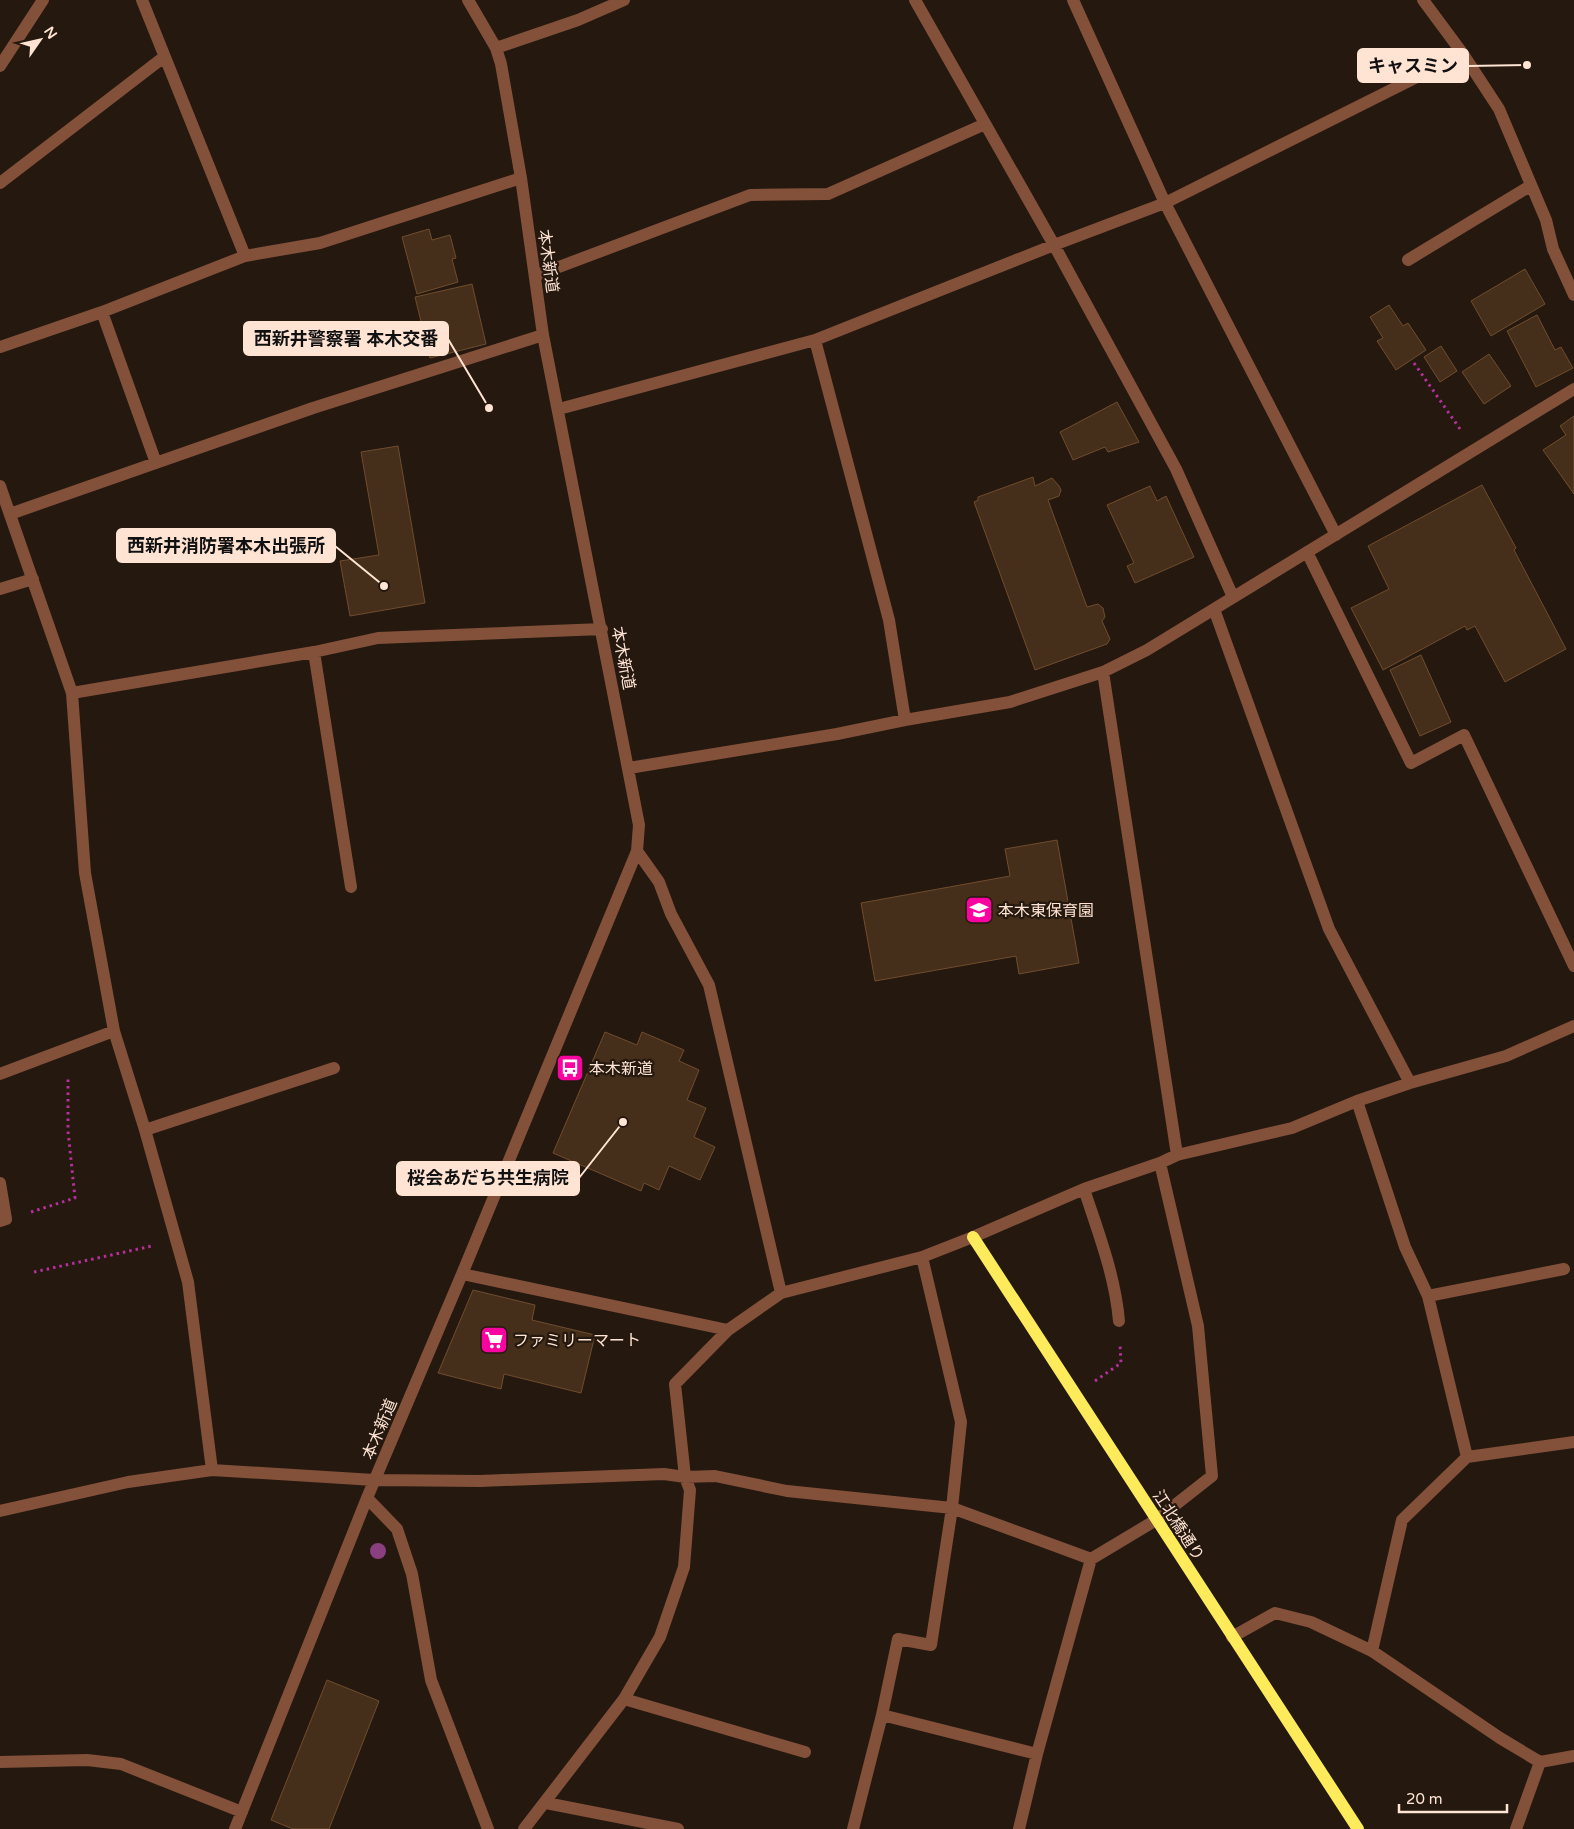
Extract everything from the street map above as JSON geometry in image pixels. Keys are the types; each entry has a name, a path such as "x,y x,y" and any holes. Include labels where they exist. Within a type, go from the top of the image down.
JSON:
{"main road":[{"name":"江北橋通り","path":"973,1237 1358,1829"}],"street":[{"path":"0,66 44,0"},
{"path":"142,0 245,256"},
{"name":"本木新道","path":"235,1829 374,1480 462,1274 637,851 639,826 543,335 521,178 502,64 496,48 468,0"},
{"path":"496,48 578,20 624,0"},
{"path":"915,0 1054,245 1176,469 1233,597"},
{"path":"1072,0 1166,203 1336,535"},
{"path":"1423,0 1463,54 1499,109 1546,220 1554,249 1574,295"},
{"path":"558,409 815,340 1054,245 1166,203 1463,54"},
{"path":"0,183 164,57"},
{"path":"535,276 750,195 828,194 985,124"},
{"path":"0,348 102,312 245,256 320,243 521,178"},
{"path":"1408,260 1530,186"},
{"path":"102,312 156,463"},
{"path":"10,514 313,408 543,335"},
{"path":"815,340 889,620 905,720"},
{"path":"629,768 837,734 1010,702 1103,672 1147,650 1574,389"},
{"path":"0,486 72,693 85,873 114,1031 145,1130 188,1282 212,1470"},
{"path":"1307,552 1411,762 1464,734 1574,966"},
{"path":"0,589 33,579"},
{"path":"1214,609 1329,929 1410,1083"},
{"path":"72,693 314,652 378,638 602,629"},
{"path":"314,652 351,887"},
{"path":"1103,672 1177,1155"},
{"path":"637,851 659,882 671,914 709,985 781,1293"},
{"path":"524,1829 624,1700 660,1637 684,1567 690,1490 685,1476 674,1384 728,1330 781,1293 922,1257 1084,1189 1160,1163 1177,1155 1292,1128 1357,1101 1410,1083 1506,1056 1574,1026"},
{"path":"0,1074 114,1031"},
{"path":"145,1130 334,1068"},
{"path":"1357,1101 1405,1247 1428,1296 1467,1457"},
{"path":"1019,1829 1037,1754 1091,1559 1156,1520 1212,1476 1198,1326 1160,1163"},
{"path":"0,1183 3,1220"},
{"path":"1084,1189 1117,1296 1119,1321"},
{"path":"853,1829 882,1715 898,1639 931,1645 952,1508 961,1422 922,1257"},
{"path":"1428,1296 1564,1269"},
{"path":"462,1274 728,1330"},
{"path":"1372,1651 1402,1520 1467,1457 1574,1442"},
{"path":"0,1510 128,1482 212,1470 374,1480 480,1481 664,1474 715,1476 787,1491 952,1508 1091,1559"},
{"path":"367,1498 397,1529 412,1574 431,1680 488,1829"},
{"path":"1232,1637 1275,1613 1310,1622 1372,1651 1500,1738 1540,1762 1574,1756"},
{"path":"624,1700 805,1752"},
{"path":"882,1715 1037,1754"},
{"path":"0,1762 87,1760 121,1764 242,1812"},
{"path":"1516,1829 1540,1762"},
{"path":"546,1803 678,1829"}],"path":[{"path":"1414,362 1475,450"},
{"path":"3,1220 75,1198 68,1131 67,1049"},
{"path":"34,1272 177,1241"},
{"path":"1076,1395 1121,1363 1119,1321"}],"building":[{"path":"429,229 432,240 450,235 456,258 452,259 458,282 417,294 402,237"},
{"path":"1525,269 1545,304 1491,336 1471,301"},
{"path":"472,284 486,344 430,358 415,297"},
{"path":"1389,305 1403,326 1408,323 1426,350 1396,370 1377,341 1383,338 1370,317"},
{"path":"1537,315 1555,350 1561,347 1573,368 1536,387 1507,331"},
{"path":"1441,346 1457,371 1440,382 1424,357"},
{"path":"1489,354 1511,386 1484,404 1462,372"},
{"path":"1117,402 1139,442 1108,452 1105,447 1073,460 1060,432"},
{"path":"1574,416 1574,494 1543,450 1566,435 1560,426"},
{"path":"398,446 425,603 350,616 340,561 379,555 361,452"},
{"path":"1033,477 1035,486 1052,478 1061,490 1059,496 1048,500 1087,607 1098,604 1103,608 1105,617 1102,621 1110,639 1107,644 1035,670 974,502 978,500 978,497"},
{"path":"1482,485 1516,548 1514,550 1566,649 1505,682 1475,626 1467,630 1465,626 1383,670 1351,608 1389,589 1368,546"},
{"path":"1150,486 1157,501 1166,496 1194,557 1135,583 1127,566 1134,563 1107,505"},
{"path":"1421,655 1451,722 1420,736 1390,670"},
{"path":"1057,840 1079,963 1019,974 1016,956 875,981 861,903 1010,876 1005,849"},
{"path":"605,1032 637,1045 642,1032 684,1050 679,1061 699,1070 687,1100 706,1108 694,1137 715,1147 700,1180 669,1166 659,1190 644,1183 641,1191 553,1153"},
{"path":"473,1290 535,1305 532,1320 595,1335 581,1393 504,1374 501,1389 438,1373"},
{"path":"327,1680 379,1701 329,1829 293,1829 271,1820"}],"place":[{"name":"キャスミン","path":"1527,65"},
{"name":"西新井警察署 本木交番","path":"489,408"},
{"name":"西新井消防署本木出張所","path":"384,586"},
{"name":"本木東保育園","path":"979,910"},
{"name":"本木新道","path":"570,1068"},
{"name":"桜会あだち共生病院","path":"623,1122"},
{"name":"ファミリーマート","path":"494,1340"}]}
